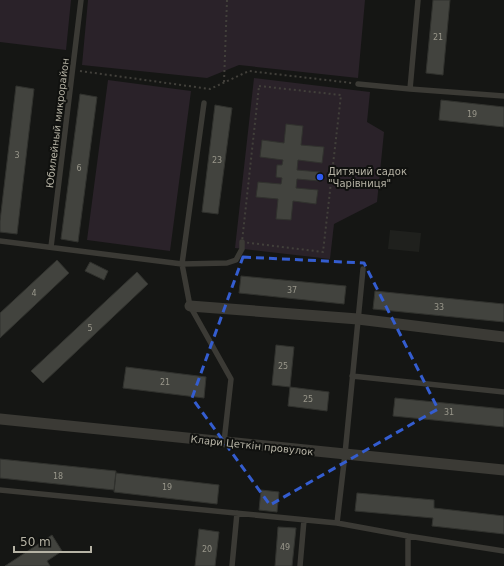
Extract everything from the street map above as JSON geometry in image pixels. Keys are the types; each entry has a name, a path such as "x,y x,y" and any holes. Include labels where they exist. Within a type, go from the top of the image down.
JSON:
{"street":[{"path":"190,306 358,318 504,337"},
{"name":"Клари Цеткін провулок","path":"0,419 504,470"}],"lane":[{"name":"Юбилейный микрорайон","path":"51,247 81,0"},
{"path":"410,89 418,0"},
{"path":"358,84 504,96"},
{"path":"204,103 182,264 190,306 231,379 224,442"},
{"path":"0,241 182,264 227,263 236,260 242,249 242,242"},
{"path":"337,524 363,269"},
{"path":"352,376 504,392"},
{"path":"0,490 304,520 504,551"},
{"path":"232,566 237,513"},
{"path":"300,566 304,520"},
{"path":"408,536 408,566"}],"path":[{"path":"224,82 227,0"},
{"path":"73,70 210,89 250,71 358,84"},
{"path":"259,86 341,95 323,252 242,242 259,86"}],"highlighted area":[{"path":"243,257 364,263 438,409 270,505 192,398"}],"shaded area":[{"path":"0,0 71,0 66,50 0,42"},
{"path":"88,0 365,0 358,78 239,65 207,78 82,65"},
{"path":"254,78 370,92 367,122 384,132 377,202 334,224 330,259 235,248"},
{"path":"108,80 191,91 170,251 87,240"},
{"path":"390,230 421,233 419,252 388,249"}],"building":[{"path":"433,0 450,0 443,75 426,73"},
{"path":"16,86 34,89 17,234 0,232"},
{"path":"80,94 97,97 78,242 61,239"},
{"path":"441,100 504,107 504,127 439,120"},
{"path":"215,105 232,108 218,214 202,212"},
{"path":"286,124 303,126 301,145 324,147 322,163 298,160 297,170 320,172 319,181 297,179 296,188 318,190 316,204 293,201 291,220 276,219 278,199 256,197 258,182 281,184 282,178 276,177 277,165 282,165 283,160 260,157 262,140 284,143"},
{"path":"57,260 69,273 0,338 0,313"},
{"path":"90,262 108,271 104,280 85,271"},
{"path":"137,272 148,284 43,383 31,371"},
{"path":"241,276 346,286 344,304 239,293"},
{"path":"375,291 504,304 504,322 373,309"},
{"path":"276,345 294,347 290,387 272,385"},
{"path":"126,367 206,377 204,398 123,388"},
{"path":"290,387 329,392 327,411 288,406"},
{"path":"395,398 504,409 504,427 393,416"},
{"path":"0,459 116,471 114,490 0,478"},
{"path":"116,473 219,485 217,504 114,492"},
{"path":"261,490 279,492 277,512 259,510"},
{"path":"357,493 434,500 434,508 504,516 504,534 432,526 433,518 355,511"},
{"path":"278,527 296,528 292,566 275,566"},
{"path":"199,529 219,532 215,566 195,566"},
{"path":"52,535 62,551 47,561 50,566 5,566"}],"place":[{"name":"Дитячий садок \"Чарівниця\"","path":"320,177"}]}
